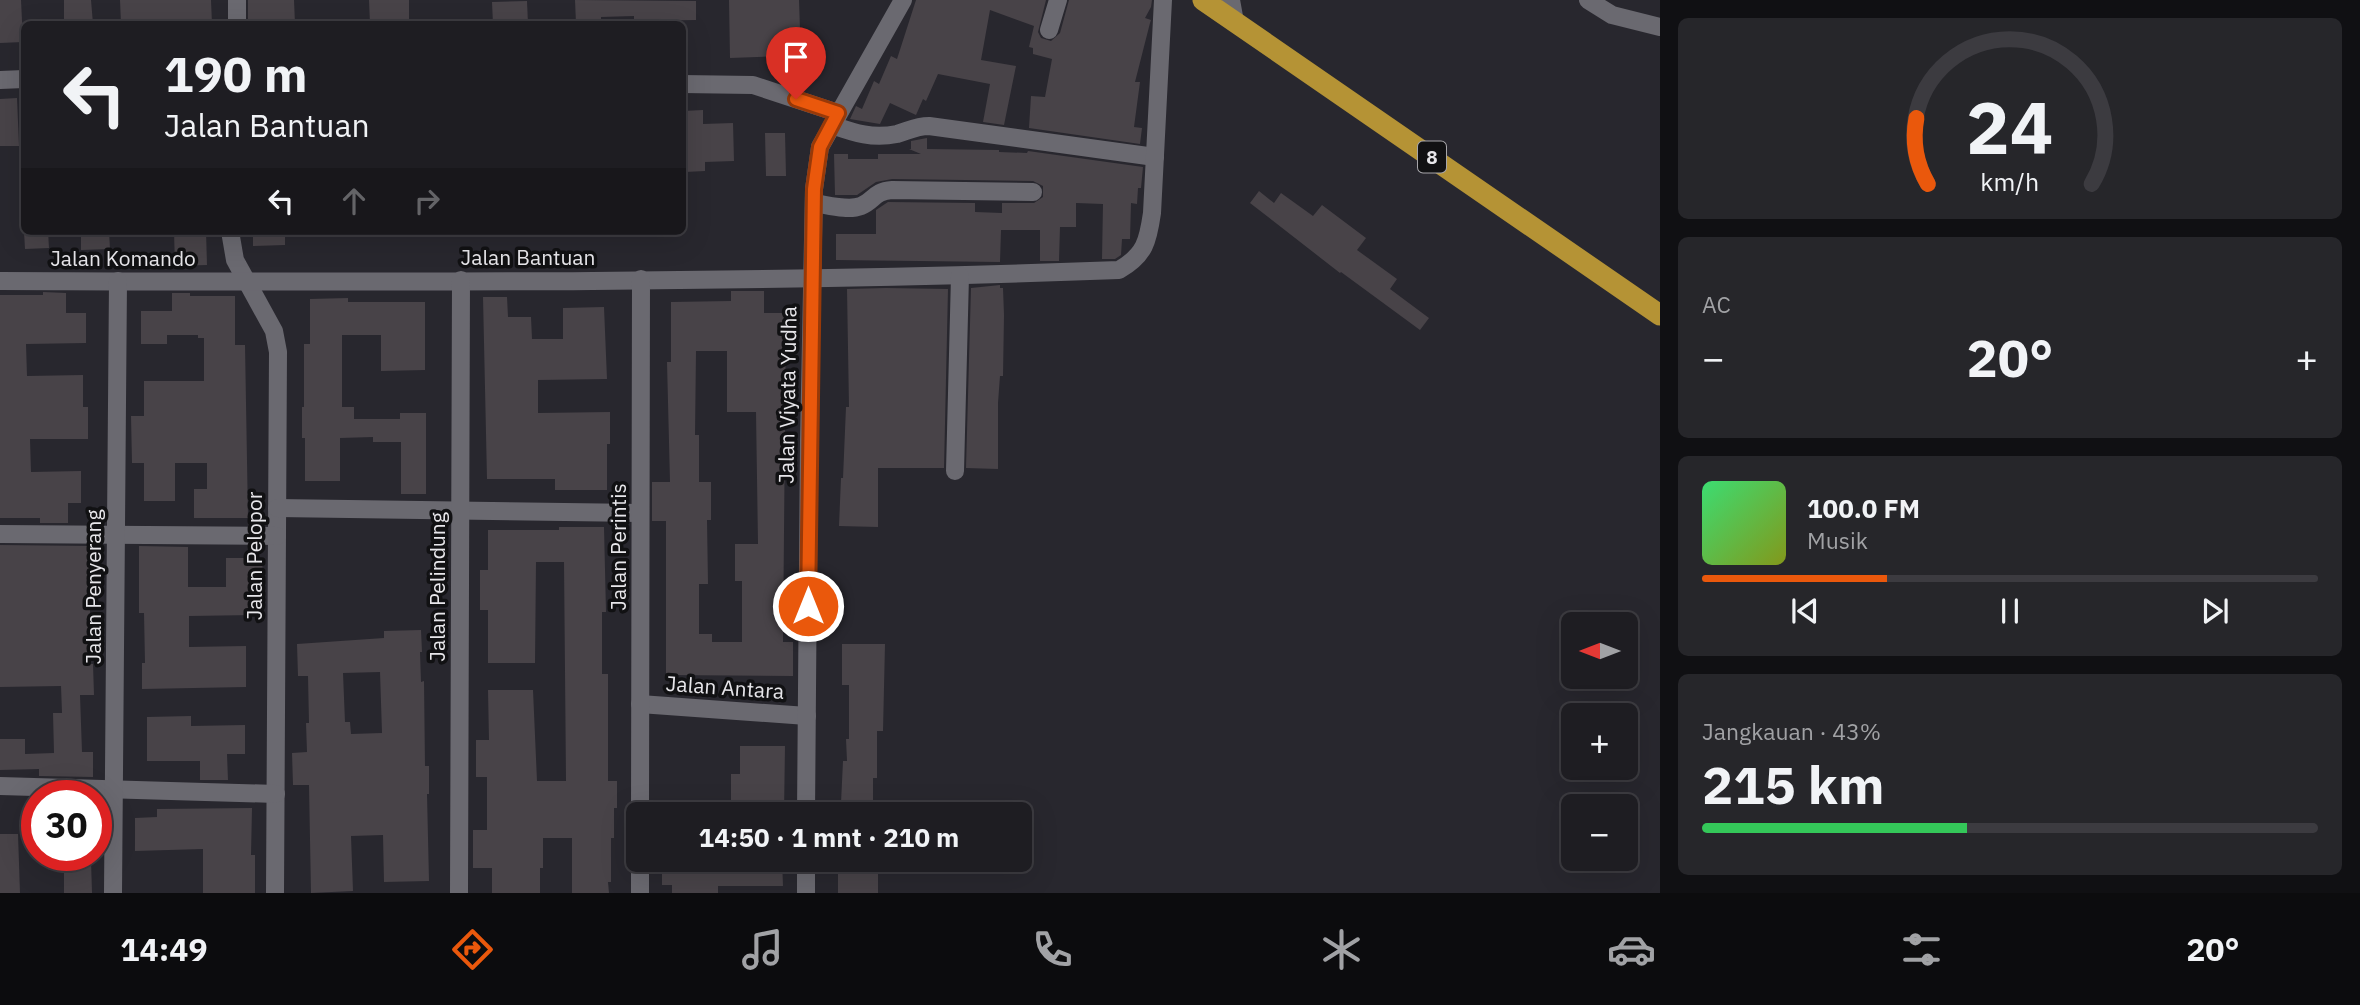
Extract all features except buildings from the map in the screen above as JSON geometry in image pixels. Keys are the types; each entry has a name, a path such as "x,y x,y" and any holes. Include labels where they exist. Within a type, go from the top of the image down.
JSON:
{"highway":[{"name":"8","path":"1203,0 1660,315"}],"street":[{"path":"237,0 237,21"},
{"name":"Jalan Viyata Yudha","path":"806,802 812,278 814,203 820,147 903,0"},
{"path":"1049,30 1058,0"},
{"name":"Jalan Bantuan","path":"245,281 812,278 1119,270 1135,261 1148,238 1152,213 1163,0"},
{"path":"1231,0 1235,22"},
{"path":"1588,0 1612,15 1660,27"},
{"path":"0,80 21,79"},
{"path":"686,84 753,85 835,119 870,137 894,135 918,126 929,126 1155,157"},
{"path":"814,203 854,208 866,204 882,191 892,190 1033,192"},
{"name":"Jalan Pelopor","path":"231,235 234,260 274,331 278,352 275,893"},
{"path":"955,471 960,276"},
{"name":"Jalan Perintis","path":"640,802 641,279"},
{"name":"Jalan Komando","path":"0,281 245,281"},
{"name":"Jalan Penyerang","path":"113,893 118,281"},
{"name":"Jalan Pelindung","path":"459,893 461,281"},
{"path":"277,508 640,513"},
{"path":"0,534 277,536"},
{"name":"Jalan Antara","path":"640,704 807,716"},
{"path":"0,786 276,794"},
{"path":"640,872 640,893"},
{"path":"806,872 806,893"}],"route":[{"path":"796,99 838,113 820,147 814,189 808,606"}]}
